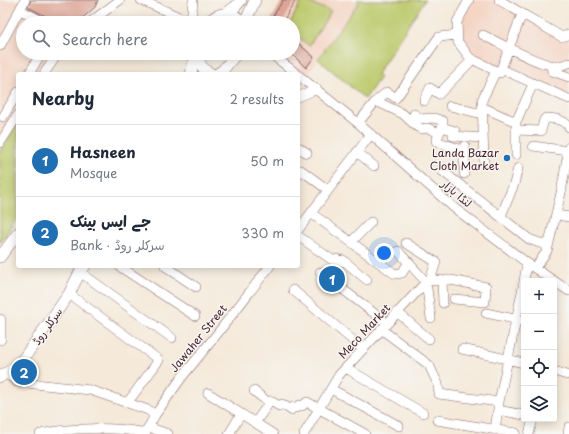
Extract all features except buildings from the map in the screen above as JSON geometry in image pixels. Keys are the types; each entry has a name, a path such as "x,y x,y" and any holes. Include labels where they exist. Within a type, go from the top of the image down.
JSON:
{"main road":[{"path":"217,16 227,13 241,0"},
{"path":"249,16 255,0"},
{"path":"227,13 236,16"},
{"path":"192,72 195,60"},
{"path":"199,60 206,72"},
{"path":"220,72 231,60"},
{"path":"0,257 16,236"},
{"name":"سرکلر روڈ","path":"3,376 24,358 69,294 82,269"},
{"path":"0,320 0,339"}],"street":[{"path":"17,16 25,0"},
{"path":"98,16 120,0"},
{"path":"142,0 154,2 181,16"},
{"path":"192,16 193,0"},
{"path":"469,0 456,22 456,35 458,42 473,59 569,99"},
{"path":"498,0 562,37 569,34"},
{"path":"20,10 32,16"},
{"path":"484,161 482,100 499,70 522,14"},
{"path":"0,46 16,17"},
{"path":"358,123 376,102 387,92 396,98 439,37 456,35"},
{"path":"483,35 536,61 557,66 569,63"},
{"path":"424,101 430,88 439,94 473,59"},
{"path":"30,72 38,60"},
{"path":"45,72 53,60"},
{"name":"لنڈا بازار","path":"279,60 295,72"},
{"path":"551,65 552,71 569,77"},
{"name":"لنڈا بازار","path":"300,76 371,134 453,207 527,263 569,291"},
{"path":"516,155 516,126 533,84"},
{"path":"300,96 317,89"},
{"path":"3,117 16,95"},
{"path":"376,102 403,114 421,128 455,131 453,136 483,138"},
{"path":"450,106 482,110 516,126 541,131 546,118 559,120 566,123 569,127"},
{"path":"414,114 421,118 434,118 443,121 436,141 465,151"},
{"path":"0,143 16,118"},
{"path":"300,227 371,134"},
{"path":"464,174 466,137"},
{"path":"533,146 569,149 561,193 548,246 542,260 535,268"},
{"path":"300,148 307,153"},
{"path":"357,152 374,166"},
{"path":"501,216 514,184 518,168"},
{"path":"300,171 301,170 328,190"},
{"path":"442,170 528,238 548,246"},
{"path":"311,212 395,274 402,273 409,262"},
{"path":"556,215 569,217"},
{"path":"351,242 371,222"},
{"path":"300,237 335,262 337,259 341,262 343,260 367,280"},
{"path":"406,243 436,262 428,281 431,318"},
{"path":"398,251 428,281 451,280 486,287 485,302 454,300"},
{"path":"524,278 527,263"},
{"path":"122,268 195,316"},
{"path":"167,268 196,287"},
{"name":"Jawaher Street","path":"146,431 155,415 182,377 268,268"},
{"path":"82,269 172,338"},
{"path":"320,272 429,365 438,384 439,394 499,406 521,414"},
{"path":"442,280 443,303"},
{"name":"Meco Market","path":"304,434 339,375 428,281"},
{"path":"293,290 363,349"},
{"path":"69,294 159,360 128,402"},
{"path":"397,312 429,339"},
{"path":"486,313 520,320 508,358 495,430"},
{"path":"462,349 521,362"},
{"path":"346,368 422,413"},
{"path":"557,372 567,375"},
{"path":"3,376 17,382 90,390 128,402 148,410 155,415"},
{"path":"331,389 399,426"},
{"path":"254,391 269,403 271,401 279,406 282,404 291,410 293,407 296,408 299,404 302,406 308,402 365,434"},
{"path":"208,393 273,434"},
{"path":"255,423 269,403"},
{"path":"229,434 241,414"},
{"path":"437,420 518,434"},
{"path":"529,434 531,422"},
{"path":"568,434 569,427"},
{"path":"40,434 92,428 138,432 146,431 168,434"}],"shaded area":[{"path":"0,0 25,0 20,10 32,16 16,16 16,60 56,60 48,72 16,72 16,120 0,145"},
{"path":"283,0 360,1 305,78 300,74 300,72 297,72 282,60 300,60 300,16 273,16"},
{"path":"469,0 499,0 562,37 569,34 569,99 470,58 457,35"}],"green space":[{"path":"302,0 331,11 309,46 300,38 300,16 294,16"},
{"path":"357,0 425,0 377,74 380,77 365,99 318,59 359,2"},
{"path":"16,126 16,220 0,243 0,151"}],"place":[{"name":"Landa Bazar Cloth Market","path":"507,158"},
{"name":"Hasneen","path":"332,279"},
{"name":"جے ایس بینک","path":"24,372"}]}
